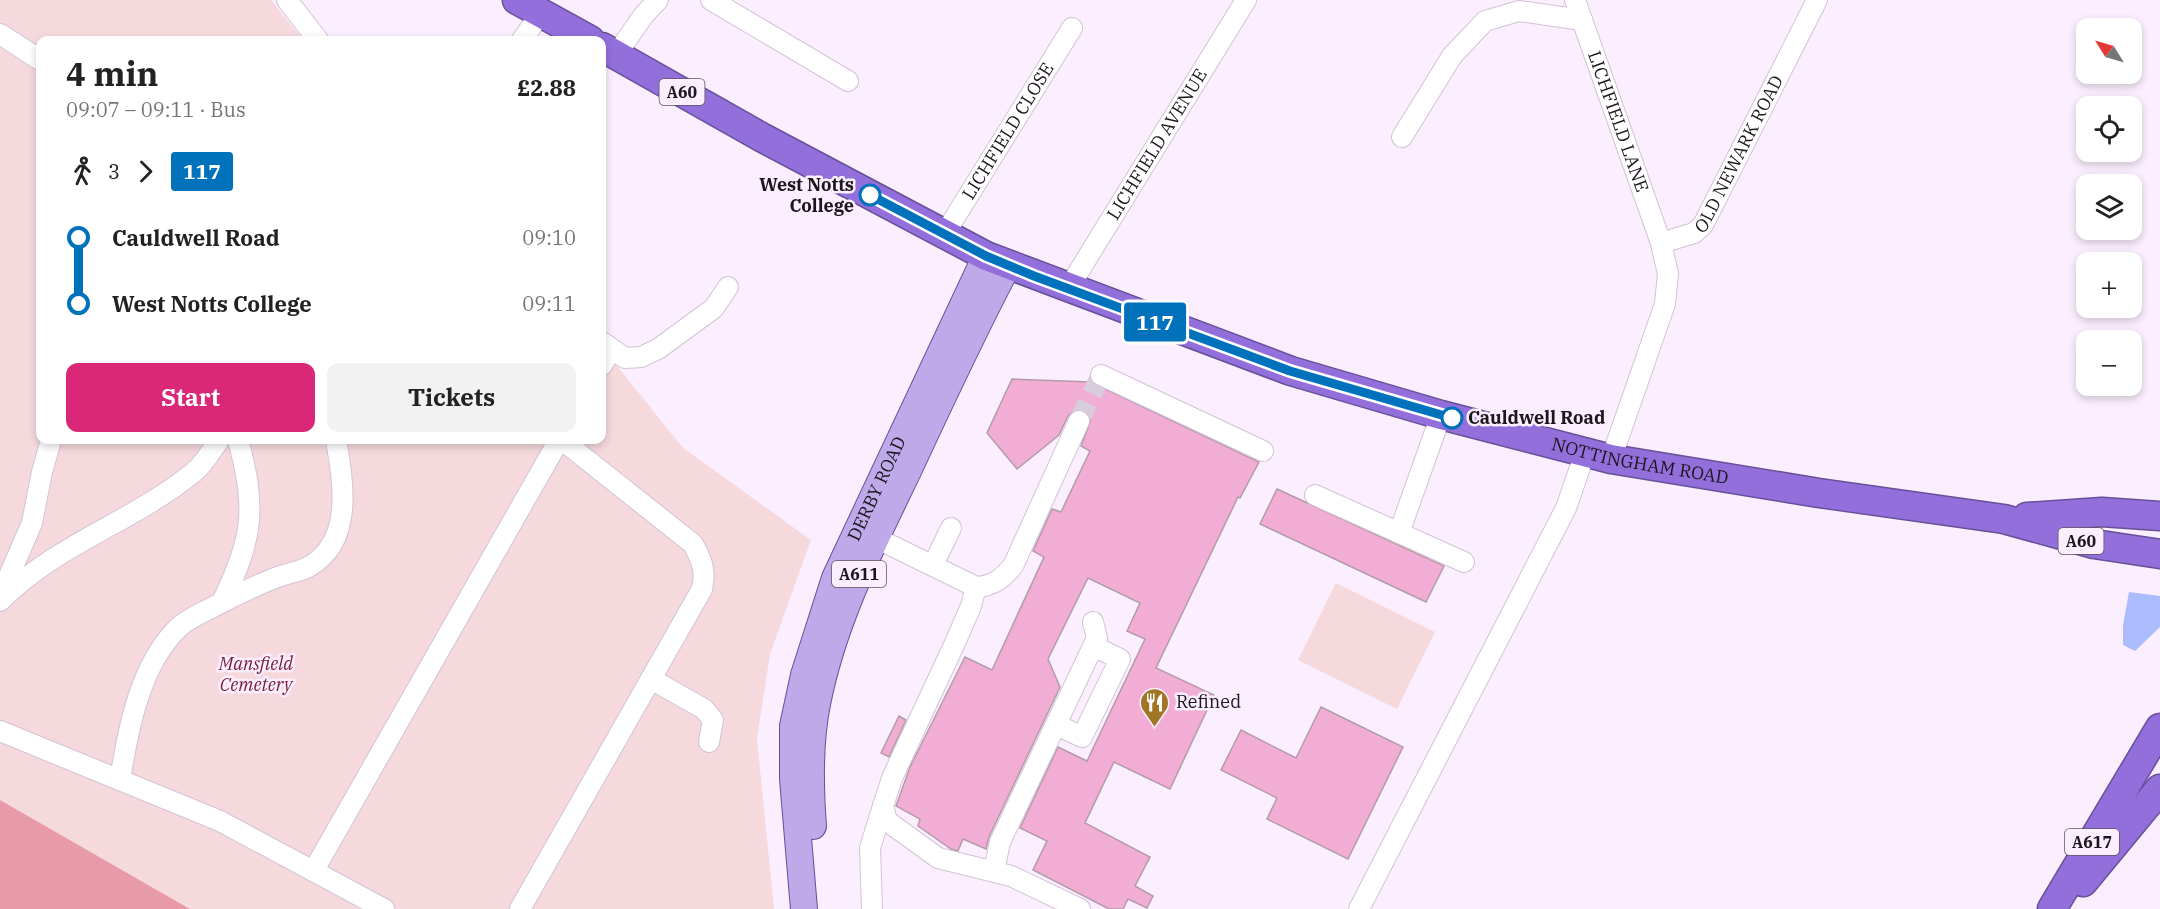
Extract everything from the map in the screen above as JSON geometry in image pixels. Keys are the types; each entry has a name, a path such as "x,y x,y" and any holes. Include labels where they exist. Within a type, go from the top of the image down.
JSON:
{"highway":[{"path":"529,6 583,36"},
{"name":"NOTTINGHAM ROAD","path":"609,51 944,235 997,261 1290,371 1441,415 1598,456 1819,493 2004,519 2094,544 2160,554"},
{"name":"NOTTINGHAM ROAD","path":"2004,519 2102,512 2160,516"},
{"path":"2064,515 2102,527 2160,535"},
{"name":"A617","path":"2052,909 2160,728"},
{"path":"2131,774 2160,749"},
{"name":"A617","path":"2060,909 2160,789"}],"main road":[{"name":"DERBY ROAD","path":"821,909 813,825 811,760 816,706 826,662 846,604 977,323 997,261"},
{"name":"DERBY ROAD","path":"804,909 793,779 793,736 804,675 835,578 997,261"}],"street":[{"path":"287,0 315,36"},
{"path":"609,51 658,0"},
{"path":"711,0 848,81"},
{"name":"LICHFIELD AVENUE","path":"1068,289 1246,0"},
{"name":"LICHFIELD LANE","path":"1575,0 1660,243"},
{"name":"OLD NEWARK ROAD","path":"1660,243 1694,233 1703,225 1817,0"},
{"path":"523,36 529,6"},
{"path":"1402,137 1452,56 1485,21 1519,11 1582,20"},
{"name":"LICHFIELD CLOSE","path":"944,235 1072,28"},
{"path":"0,34 36,57"},
{"path":"1359,909 1566,508 1598,456 1665,304 1668,274 1660,243"},
{"path":"606,352 626,358 641,357 658,349 714,308 728,287"},
{"path":"1101,375 1263,451"},
{"path":"1399,533 1441,415"},
{"path":"876,538 976,587 989,586 1002,578 1013,566 1079,421"},
{"path":"0,599 32,523 50,444"},
{"path":"0,599 59,553 168,490 196,470 216,444"},
{"path":"222,602 239,567 250,526 247,473 239,444"},
{"path":"120,780 137,705 155,656 179,627 243,591 311,566 331,546 342,517 343,480 337,444"},
{"path":"314,870 559,444"},
{"path":"520,909 702,589 705,577 703,564 693,544 566,444"},
{"path":"1315,495 1464,562"},
{"path":"933,565 951,528"},
{"path":"872,909 870,848 892,778 971,606 976,587"},
{"path":"994,872 1000,842 1094,646 1097,638 1093,622"},
{"path":"1057,724 1082,737 1120,658 1094,646"},
{"path":"651,679 704,709 713,720 709,742"},
{"path":"0,731 220,821 384,909"},
{"path":"883,806 887,821 938,858 1011,876 1080,909"}],"green space":[{"name":"Mansfield Cemetery","path":"0,0 271,0 300,36 36,36 36,444 606,444 606,357 618,367 683,448 811,540 770,654 757,739 774,909 190,909 0,800"},
{"path":"1336,583 1435,632 1397,709 1298,660"}],"shaded area":[{"path":"0,800 190,909 0,909"}],"water":[{"path":"2129,592 2160,596 2160,627 2135,651 2123,645 2123,625"}],"building":[{"path":"1012,379 1091,382 1259,462 1240,498 1238,497 1156,668 1214,695 1170,789 1114,762 1085,823 1150,857 1135,886 1153,896 1147,908 1128,899 1123,909 1109,909 1033,870 1047,841 1020,828 1058,747 1087,761 1145,639 1127,631 1140,603 1088,578 1048,659 1060,687 989,837 986,849 963,839 958,851 951,849 918,826 920,819 896,806 910,767 965,657 992,670 1044,557 1033,551 1052,509 1061,512 1090,451 1081,446 1091,419 1084,410 1077,409 1068,416 1059,435 1017,469 987,433"},
{"path":"1277,489 1444,566 1426,602 1260,524"},
{"path":"1321,707 1403,747 1348,859 1267,819 1277,798 1221,770 1241,730 1296,758"},
{"path":"899,716 906,720 889,757 881,753"}],"tunnel":[{"path":"1079,421 1101,375"}],"bus line":[{"name":"117","path":"870,195 986,256 1034,276 1290,371 1452,418"}],"place":[{"name":"West Notts College","path":"870,195"},
{"name":"Cauldwell Road","path":"1452,418"},
{"name":"Refined","path":"1155,728"}]}
